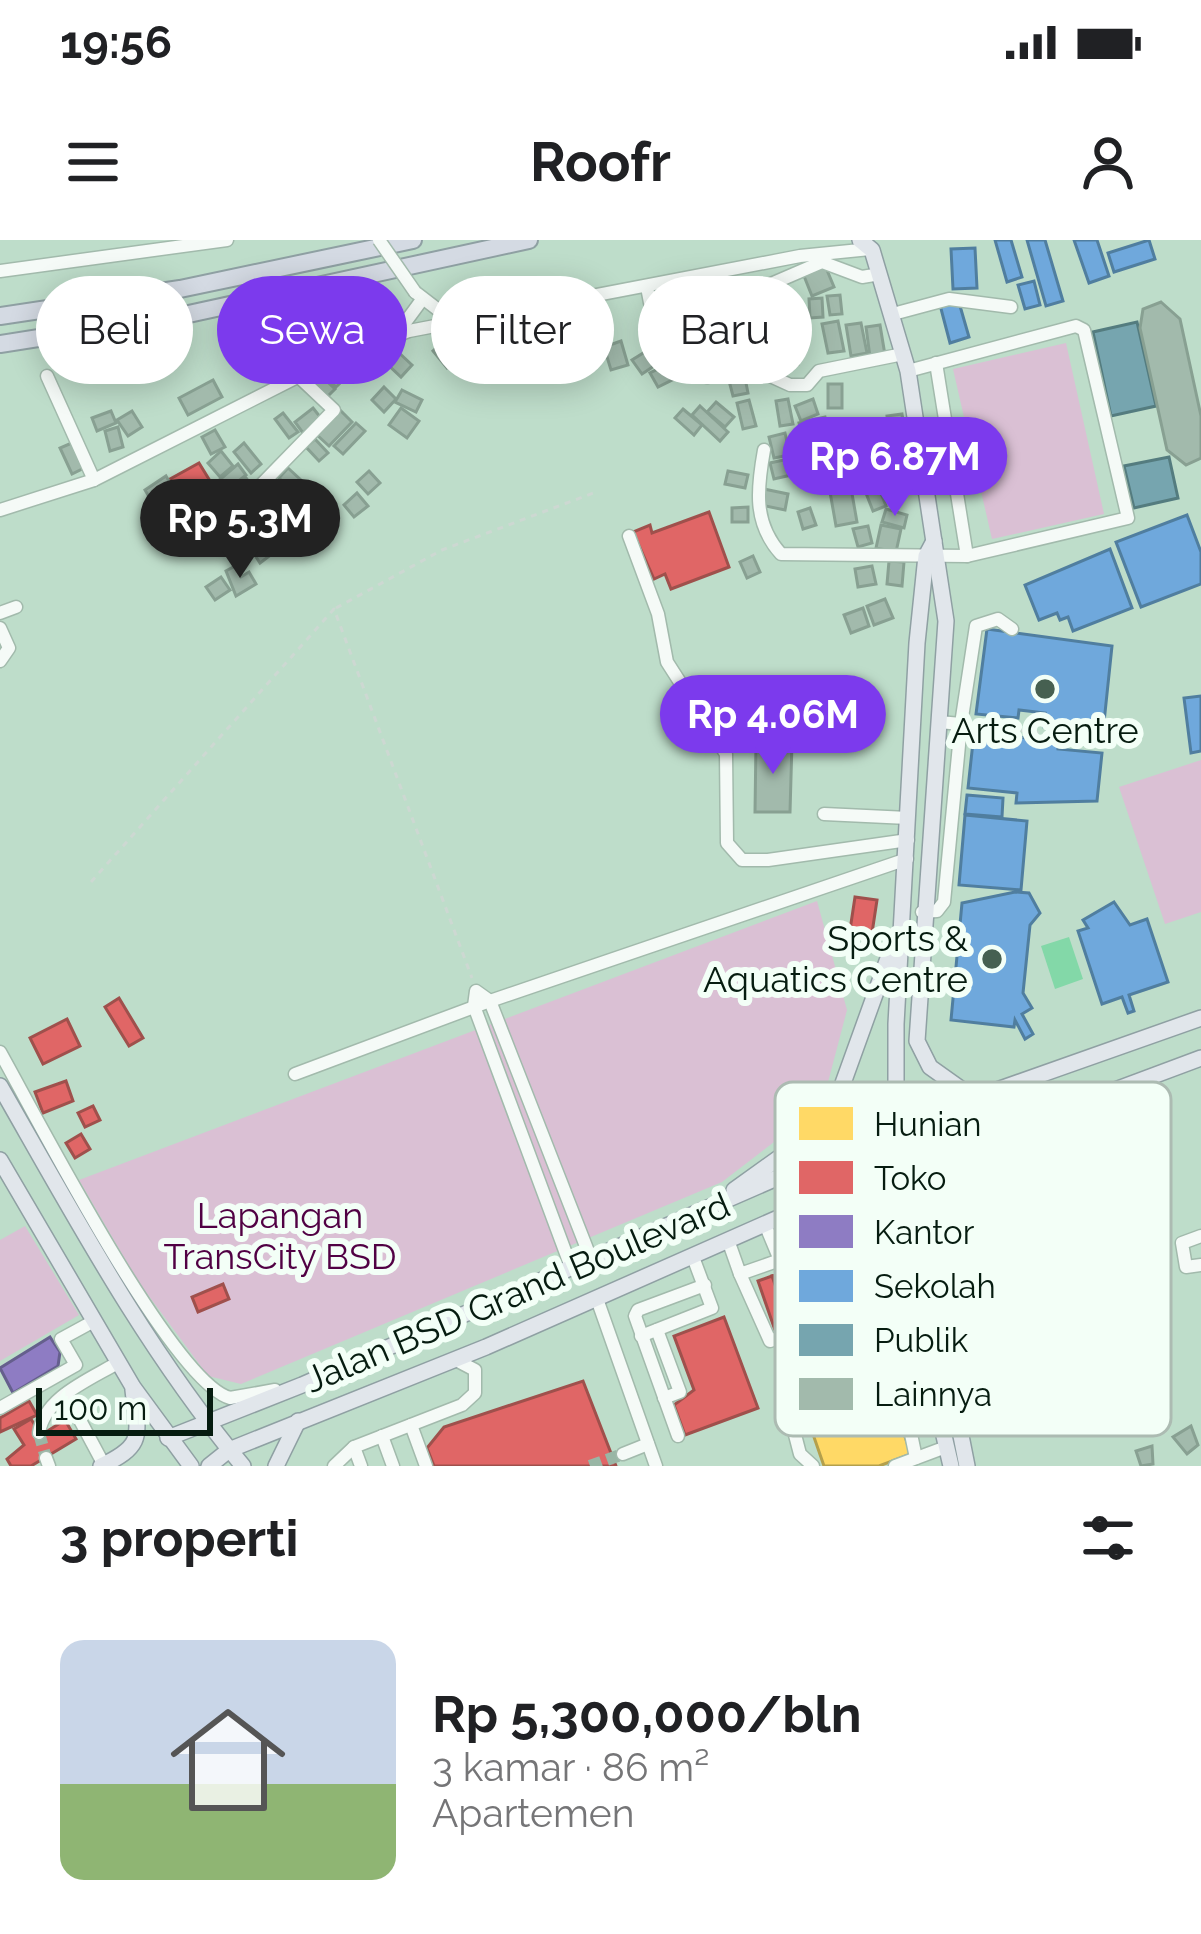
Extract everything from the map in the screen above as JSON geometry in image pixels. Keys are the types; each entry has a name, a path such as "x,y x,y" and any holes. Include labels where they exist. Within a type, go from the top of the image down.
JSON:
{"highway":[{"path":"0,316 180,289 413,240"},
{"path":"0,344 184,316 529,240"}],"main road":[{"path":"869,243 906,363 946,621 922,912 919,1049 931,1066 952,1082"},
{"path":"903,1082 901,921 920,616 933,551"},
{"path":"920,616 946,621"},
{"path":"843,1082 901,921"},
{"name":"Jalan BSD Grand Boulevard","path":"1022,1082 1201,1018"},
{"name":"Jalan BSD Grand Boulevard","path":"1137,1082 1201,1058"},
{"path":"0,1086 128,1308 204,1423 242,1466"},
{"path":"0,1160 7,1188 133,1387 191,1466"},
{"path":"696,1215 775,1160"},
{"name":"Jalan BSD Grand Boulevard","path":"169,1438 775,1180"},
{"name":"Jalan BSD Grand Boulevard","path":"209,1466 229,1450 456,1360 775,1220"},
{"path":"276,1466 304,1419 297,1401 307,1383"},
{"path":"102,1466 130,1452 138,1433 133,1387"},
{"path":"944,1436 951,1466"},
{"path":"961,1436 967,1466"}],"street":[{"path":"0,271 226,240"},
{"path":"379,240 418,297 431,305"},
{"path":"701,276 869,243"},
{"path":"790,276 822,262 862,277 880,274"},
{"path":"407,320 418,297"},
{"path":"893,314 949,299 1011,307"},
{"path":"764,450 758,502 779,554 933,551 968,556 1100,528 1122,522 1129,514 1084,329 1076,326 936,363 819,371 812,380"},
{"path":"936,363 968,556"},
{"path":"51,384 94,480"},
{"path":"0,510 94,480 283,384"},
{"path":"211,528 333,411 333,404 309,384"},
{"path":"629,536 658,614 667,662 725,754 723,827 735,855 748,862 908,840"},
{"path":"0,614 16,608"},
{"path":"922,912 937,911 944,902 961,724 976,626 998,619 1012,629"},
{"path":"0,628 9,648 0,661"},
{"path":"939,722 961,724"},
{"path":"824,814 908,818"},
{"path":"295,1074 490,1000 907,859"},
{"path":"571,1268 474,1006 476,991 490,1000 591,1258"},
{"path":"0,1052 129,1278 198,1380 230,1398 307,1383"},
{"path":"765,1224 775,1248"},
{"path":"1201,1236 1182,1244 1182,1261 1186,1267 1201,1265"},
{"path":"728,1240 775,1347"},
{"path":"641,1336 710,1310 693,1257"},
{"path":"740,1274 775,1262"},
{"path":"678,1436 641,1336 638,1310 705,1285"},
{"path":"597,1299 656,1466"},
{"path":"0,1408 76,1365 61,1339 94,1321"},
{"path":"657,1330 680,1392 664,1398"},
{"path":"770,1341 775,1339"},
{"path":"334,1466 354,1447 462,1406 481,1382 479,1365 486,1347"},
{"path":"456,1360 472,1366 481,1382"},
{"path":"39,1433 45,1416 66,1394 119,1362"},
{"path":"66,1394 102,1466"},
{"path":"411,1425 426,1466"},
{"path":"382,1436 393,1466"},
{"path":"797,1436 800,1454 812,1465"},
{"path":"911,1436 916,1458"},
{"path":"622,1454 648,1444"},
{"path":"354,1447 361,1466"},
{"path":"895,1466 946,1447"}],"path":[{"path":"91,882 334,609 442,550 596,492"},
{"path":"334,609 476,991"},
{"path":"961,724 1132,742"},
{"path":"925,1082 926,1078"}],"green space":[{"path":"1066,343 1104,514 992,539 953,369"},
{"path":"1201,760 1201,912 1165,924 1119,787"},
{"name":"Lapangan TransCity BSD","path":"817,901 847,1010 828,1082 775,1082 775,1141 722,1182 241,1384 208,1376 137,1280 79,1180"},
{"path":"25,1226 79,1315 0,1361 0,1240"}],"shaded area":[{"path":"1069,937 1083,979 1055,989 1041,946"}],"building: Hunian":[{"path":"814,1436 905,1436 911,1454 879,1466 824,1466"}],"building: Toko":[{"path":"199,463 223,502 194,519 170,479"},
{"path":"709,512 729,567 671,589 665,574 654,579 633,532 650,525 652,533"},
{"path":"855,897 877,900 872,933 850,930"},
{"path":"119,998 143,1038 129,1046 105,1007"},
{"path":"67,1019 80,1046 43,1064 30,1038"},
{"path":"66,1081 73,1101 43,1113 35,1092"},
{"path":"93,1106 100,1120 85,1127 78,1113"},
{"path":"81,1134 90,1149 75,1158 66,1143"},
{"path":"772,1276 775,1330 758,1281"},
{"path":"223,1284 229,1299 198,1312 192,1297"},
{"path":"724,1317 758,1408 685,1435 674,1405 694,1390 674,1336"},
{"path":"583,1381 616,1466 434,1466 427,1448 444,1427"},
{"path":"29,1401 37,1415 0,1432 0,1418"},
{"path":"31,1419 41,1435 65,1420 76,1439 31,1466 11,1466 7,1459 24,1445 14,1429"}],"building: Kantor":[{"path":"50,1337 60,1352 58,1366 13,1393 0,1368"}],"building: Sekolah":[{"path":"995,240 1011,240 1022,277 1007,282"},
{"path":"1027,240 1045,240 1063,301 1046,306"},
{"path":"1074,240 1097,240 1109,276 1089,283"},
{"path":"1149,240 1155,259 1114,272 1108,253"},
{"path":"975,248 977,288 953,289 951,249"},
{"path":"1034,281 1040,305 1025,309 1018,285"},
{"path":"958,299 969,337 950,343 940,305"},
{"path":"1187,515 1201,552 1201,584 1141,607 1116,542"},
{"path":"1110,549 1132,608 1073,631 1068,617 1060,620 1057,613 1039,620 1025,585"},
{"name":"Arts Centre","path":"987,629 1112,646 1103,732 1044,727 1045,713 1019,710 1018,718 976,714"},
{"path":"1201,696 1201,751 1191,753 1184,698"},
{"path":"974,733 1058,741 1058,749 1102,753 1097,801 1016,803 1017,793 968,788"},
{"path":"967,795 1003,798 1002,817 965,814"},
{"path":"965,815 1027,821 1021,890 959,885"},
{"name":"Sports & Aquatics Centre","path":"1029,893 1040,913 1030,925 1023,993 1032,1008 1022,1014 1033,1034 1025,1039 1015,1020 1014,1027 951,1020 962,903"},
{"path":"1114,902 1130,925 1147,919 1168,982 1129,995 1134,1011 1128,1013 1122,997 1102,1004 1078,931 1088,928 1083,920"}],"building: Publik":[{"path":"1137,322 1156,406 1111,416 1093,332"},
{"path":"1169,457 1178,498 1134,508 1124,466"}],"building: Lainnya":[{"path":"824,263 834,287 812,296 812,276 802,271"},
{"path":"840,295 842,314 830,315 827,296"},
{"path":"822,298 823,317 812,318 812,299"},
{"path":"1161,302 1180,319 1201,416 1201,458 1186,465 1167,450 1140,328 1143,309"},
{"path":"838,321 844,351 828,353 822,324"},
{"path":"861,323 867,353 851,356 846,325"},
{"path":"880,325 885,355 870,357 866,327"},
{"path":"621,341 628,365 614,369 614,343"},
{"path":"213,380 222,397 188,415 179,398"},
{"path":"312,384 330,384 335,389 326,398"},
{"path":"730,384 746,384 748,393 733,396"},
{"path":"828,384 842,384 842,408 828,408"},
{"path":"384,387 396,399 384,412 372,400"},
{"path":"402,390 422,400 416,412 395,402"},
{"path":"788,399 793,424 780,426 776,401"},
{"path":"813,399 818,414 801,421 795,406"},
{"path":"749,400 756,426 743,429 737,403"},
{"path":"716,402 734,417 725,427 707,412"},
{"path":"700,406 728,432 720,441 692,415"},
{"path":"313,408 321,418 303,433 295,422"},
{"path":"401,408 419,421 407,438 389,425"},
{"path":"683,409 702,425 694,435 675,418"},
{"path":"340,410 352,422 329,446 317,435"},
{"path":"111,411 116,423 97,431 92,418"},
{"path":"132,411 142,427 128,436 117,420"},
{"path":"283,413 298,432 289,438 275,419"},
{"path":"902,414 905,432 889,435 887,416"},
{"path":"825,417 827,426 801,432 799,423"},
{"path":"356,423 365,431 343,454 334,446"},
{"path":"118,427 123,447 110,451 105,431"},
{"path":"821,428 825,444 810,447 806,431"},
{"path":"215,430 225,447 211,454 202,437"},
{"path":"785,433 790,455 774,458 769,437"},
{"path":"875,436 911,439 910,455 873,453"},
{"path":"315,439 328,453 319,461 306,447"},
{"path":"74,442 86,467 72,474 60,448"},
{"path":"244,443 261,464 251,473 234,452"},
{"path":"221,451 233,466 220,477 208,463"},
{"path":"788,459 791,475 774,479 770,463"},
{"path":"238,464 246,475 225,492 217,482"},
{"path":"288,468 301,480 292,490 279,478"},
{"path":"369,471 380,483 368,494 357,482"},
{"path":"728,471 748,475 745,488 725,484"},
{"path":"166,476 194,524 173,537 145,490"},
{"path":"246,478 254,488 234,504 226,494"},
{"path":"877,483 886,506 873,511 864,488"},
{"path":"269,484 288,505 273,517 255,496"},
{"path":"851,488 857,522 836,526 830,492"},
{"path":"764,489 788,494 785,510 761,505"},
{"path":"313,491 329,508 318,519 301,502"},
{"path":"357,493 368,506 354,517 344,505"},
{"path":"748,507 748,522 732,522 732,508"},
{"path":"810,508 816,525 803,529 798,512"},
{"path":"886,509 907,515 904,528 882,522"},
{"path":"881,525 901,529 896,552 876,548"},
{"path":"868,526 872,543 858,547 853,529"},
{"path":"283,528 294,545 283,552 271,535"},
{"path":"192,530 197,541 180,550 175,539"},
{"path":"263,540 272,554 260,563 251,549"},
{"path":"753,556 760,572 747,578 740,562"},
{"path":"889,561 904,562 902,586 887,584"},
{"path":"235,566 241,577 249,572 256,584 236,596 226,571"},
{"path":"872,566 876,584 858,587 855,569"},
{"path":"221,577 230,590 215,600 206,587"},
{"path":"885,599 893,618 874,625 867,606"},
{"path":"863,608 869,626 851,633 844,615"},
{"path":"756,742 792,742 790,812 755,812"},
{"path":"1191,1426 1198,1445 1187,1454 1173,1437"},
{"path":"1152,1446 1153,1464 1141,1466 1136,1451"}],"tunnel":[{"path":"39,1433 46,1458"},
{"path":"590,1466 623,1454"}],"place":[{"name":"Arts Centre","path":"1045,689"},
{"name":"Sports & Aquatics Centre","path":"992,959"}]}
